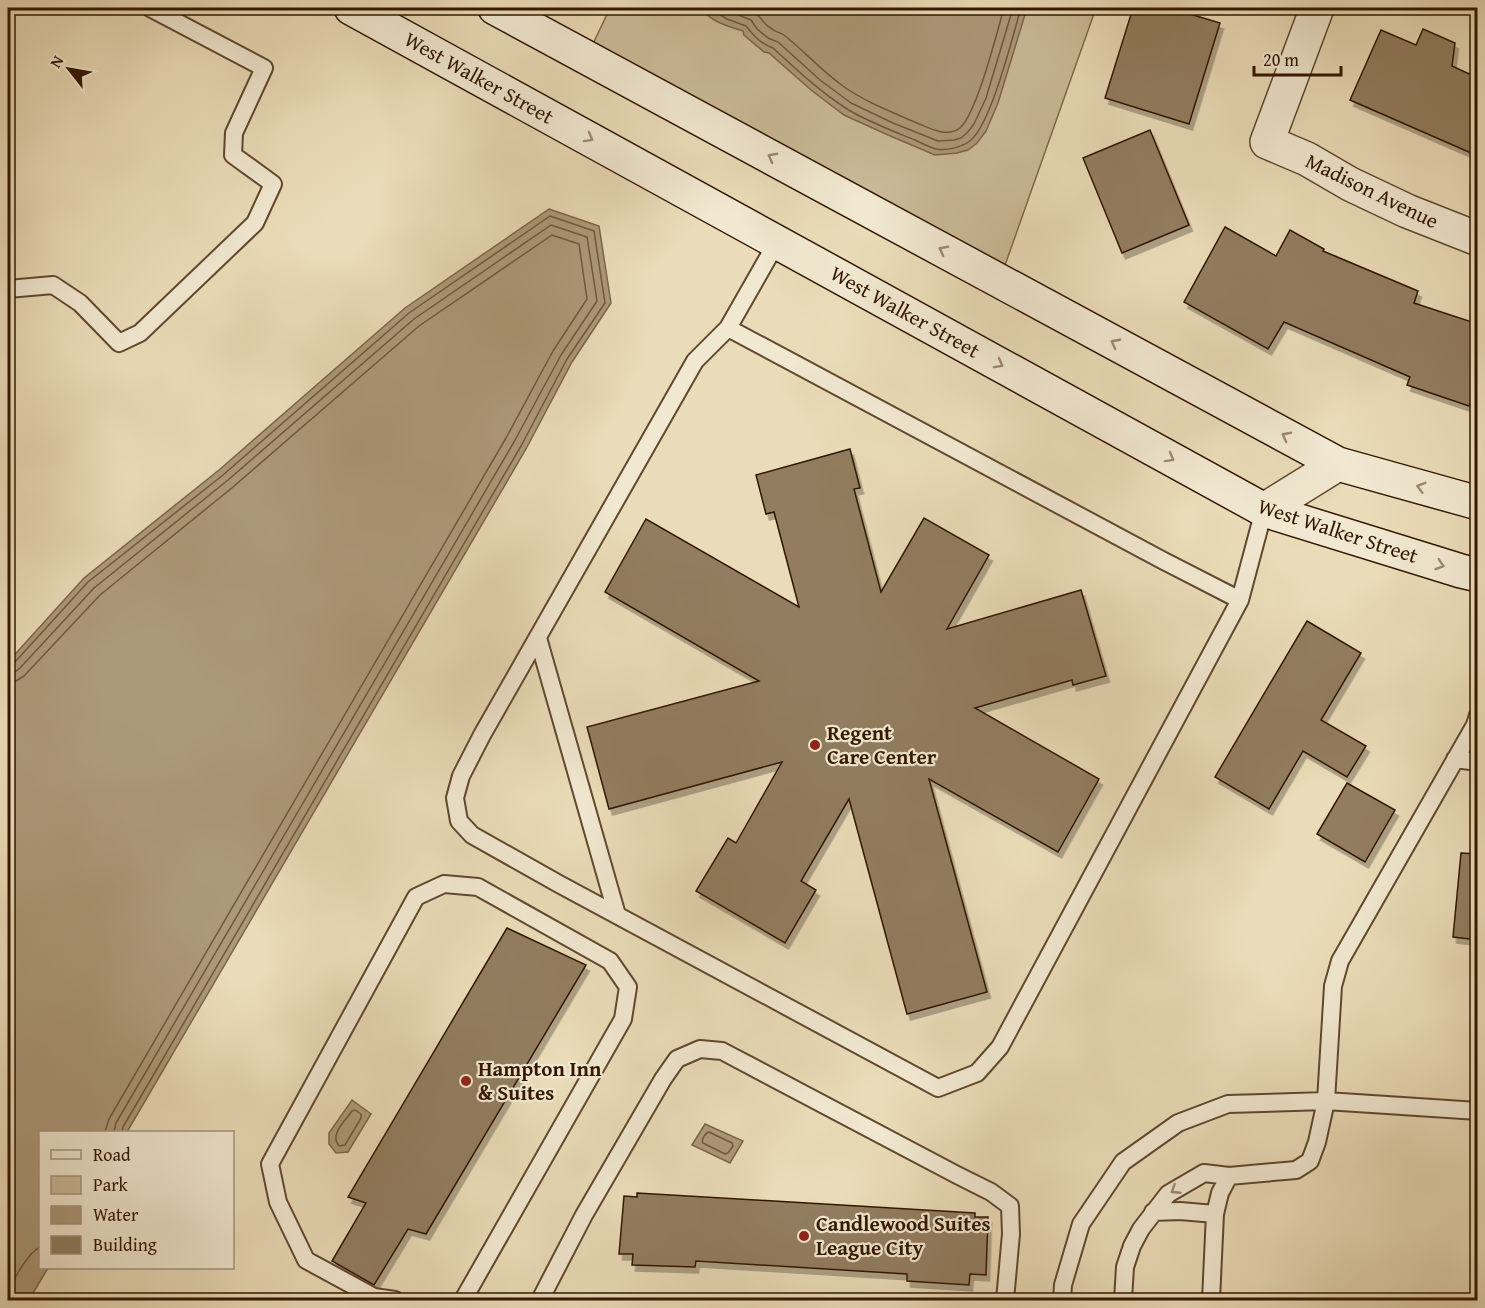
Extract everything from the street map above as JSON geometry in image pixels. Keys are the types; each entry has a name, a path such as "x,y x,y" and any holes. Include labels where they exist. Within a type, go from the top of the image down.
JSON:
{"street":[{"name":"West Walker Street","path":"351,8 1264,510 1478,575"},
{"path":"495,8 1338,464 1478,503"},
{"name":"Madison Avenue","path":"1317,8 1268,142 1307,159 1350,184 1407,211 1478,239"},
{"path":"1264,510 1338,464"}],"lane":[{"path":"8,289 53,285 80,303 119,343 140,333 255,223 273,184 233,155 234,133 264,68 150,8"},
{"path":"777,242 728,328 695,361 482,735 461,776 455,798 459,821 472,835 617,915 938,1088 977,1073 1000,1047 1240,600 1264,510"},
{"path":"728,328 1240,600"},
{"path":"538,638 617,915"},
{"path":"1123,1300 1125,1267 1132,1246 1141,1229 1168,1194 1204,1173 1229,1176 1296,1170 1310,1161 1317,1142 1326,1101 1332,986 1340,961 1475,725 1478,715"},
{"path":"1455,759 1478,762"},
{"path":"395,1300 374,1296 306,1260 278,1202 270,1164 416,897 444,884 478,887 610,960 628,987 623,1019 463,1300"},
{"path":"540,1300 584,1215 663,1079 677,1059 700,1049 722,1051 991,1192 1011,1206 1005,1300"},
{"path":"1062,1300 1063,1285 1081,1224 1123,1162 1178,1123 1227,1104 1326,1101 1478,1111"},
{"path":"1210,1300 1215,1214 1220,1193 1229,1176"},
{"path":"1153,1212 1180,1211 1215,1214"}],"green space":[{"path":"610,8 1096,8 1004,268 592,46"}],"water":[{"path":"702,8 1027,8 998,103 986,131 968,150 935,155 844,115 769,53 764,52 744,35 743,31 714,20"},
{"path":"549,209 599,226 611,303 572,362 526,449 128,1131 39,1131 39,1269 47,1269 29,1300 8,1300 8,662 84,578 219,470 405,308"},
{"path":"352,1100 371,1114 348,1152 336,1153 329,1144 329,1133"},
{"path":"705,1124 743,1141 730,1163 692,1145"}],"building":[{"path":"1133,8 1170,8 1220,23 1189,124 1105,98"},
{"path":"1423,29 1455,43 1452,66 1478,78 1478,156 1350,100 1381,30 1416,45"},
{"path":"1150,130 1189,225 1122,253 1083,158"},
{"path":"1225,227 1276,256 1290,230 1324,249 1323,251 1418,291 1414,303 1478,324 1478,383 1469,406 1407,385 1410,377 1284,322 1268,349 1184,302"},
{"name":"Regent Care Center","path":"850,449 860,488 854,489 881,592 924,518 989,555 947,629 1081,590 1106,676 1073,685 1072,680 975,708 1099,779 1058,852 929,779 987,992 907,1014 849,799 801,881 816,890 785,943 696,891 728,838 736,843 782,762 609,809 587,727 759,681 605,592 646,519 799,607 774,512 766,514 756,475"},
{"path":"1307,621 1361,653 1321,720 1366,746 1347,777 1303,751 1269,809 1215,777"},
{"path":"1347,783 1395,810 1365,862 1317,834"},
{"path":"1461,853 1478,854 1478,940 1453,937"},
{"name":"Hampton Inn & Suites","path":"507,928 586,965 426,1234 408,1229 374,1285 332,1261 366,1203 348,1197"},
{"name":"Candlewood Suites League City","path":"637,1193 975,1213 975,1217 988,1217 986,1275 970,1274 969,1285 907,1281 907,1274 696,1261 695,1267 632,1265 633,1254 619,1254 624,1196 637,1197"}],"place":[{"name":"Regent Care Center","path":"815,745"},
{"name":"Hampton Inn & Suites","path":"466,1081"},
{"name":"Candlewood Suites League City","path":"804,1236"}]}
